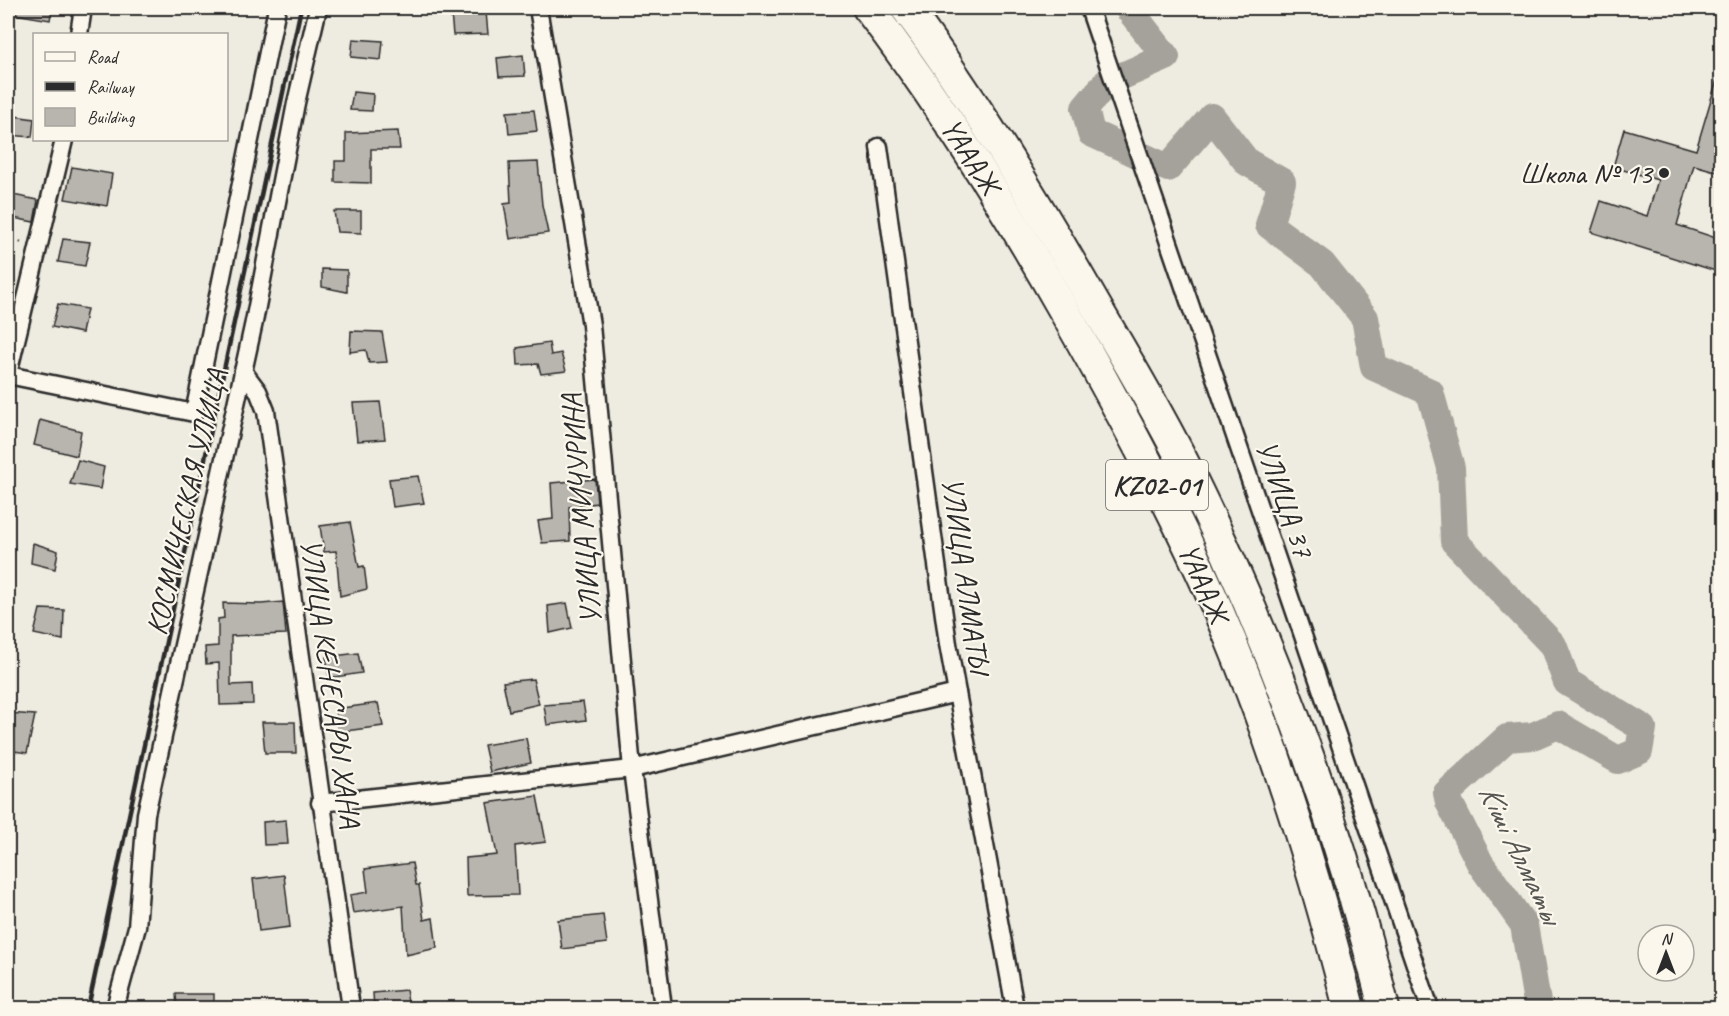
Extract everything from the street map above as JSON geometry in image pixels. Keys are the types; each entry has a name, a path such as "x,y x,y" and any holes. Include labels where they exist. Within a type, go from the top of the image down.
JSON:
{"highway":[{"name":"ҮАААЖ","path":"868,8 950,123 1006,211 1102,378 1199,569 1287,795 1349,1008"},
{"name":"ҮАААЖ","path":"906,8 953,72 1015,168 1158,414 1198,491 1228,556 1299,733 1351,884 1384,1008"}],"street":[{"path":"79,33 83,8"},
{"path":"64,141 8,374 194,412 277,8"},
{"name":"КОСМИЧЕСКАЯ УЛИЦА","path":"115,1008 137,927 146,814 243,371 296,103 318,8"},
{"name":"УЛИЦА МИЧУРИНА","path":"538,8 591,325 632,769 663,1008"},
{"name":"УЛИЦА 37","path":"1089,8 1430,1008"},
{"name":"УЛИЦА АЛМАТЫ","path":"879,147 948,644 1015,1008"},
{"name":"УЛИЦА КЕНЕСАРЫ ХАНА","path":"243,371 258,391 266,411 351,1008"},
{"path":"320,803 632,769 957,693"}],"building":[{"path":"15,8 52,8 50,20 15,14"},
{"path":"486,12 488,34 453,35 451,13"},
{"path":"353,39 383,41 381,60 351,57"},
{"path":"523,55 525,76 499,77 497,58"},
{"path":"1718,76 1722,76 1722,173 1694,165 1677,225 1722,240 1722,273 1591,232 1601,201 1647,216 1658,180 1613,167 1624,129 1696,150"},
{"path":"353,92 373,94 372,111 350,110"},
{"path":"534,110 537,131 509,134 507,112"},
{"path":"8,115 33,119 32,137 8,135"},
{"path":"398,131 400,149 371,149 371,183 335,182 335,161 346,161 346,133"},
{"path":"538,162 542,205 548,233 510,239 504,204 511,203 509,163"},
{"path":"72,167 112,174 107,206 65,199"},
{"path":"8,194 38,200 34,222 8,217"},
{"path":"334,211 361,211 361,233 337,232"},
{"path":"63,239 90,242 85,266 58,262"},
{"path":"322,269 347,270 347,292 322,287"},
{"path":"58,304 87,309 82,333 52,327"},
{"path":"351,331 382,332 387,362 369,363 366,350 350,352"},
{"path":"549,343 551,355 561,353 566,371 541,374 538,364 518,365 517,348"},
{"path":"380,402 385,439 357,441 353,403"},
{"path":"40,420 81,431 77,456 34,445"},
{"path":"78,460 104,467 100,489 70,484"},
{"path":"418,476 424,503 393,507 389,479"},
{"path":"595,479 597,503 569,507 570,541 542,543 538,521 553,519 551,483"},
{"path":"350,522 359,567 364,566 367,589 340,596 336,551 324,552 320,526"},
{"path":"33,543 58,551 55,569 31,563"},
{"path":"283,602 286,634 231,636 231,685 252,684 253,704 220,705 219,663 206,664 205,647 218,646 218,619 224,618 223,603"},
{"path":"567,603 572,628 550,633 548,606"},
{"path":"40,609 64,610 63,640 34,634"},
{"path":"358,653 362,673 329,678 326,657"},
{"path":"533,679 539,704 509,711 503,682"},
{"path":"583,702 586,720 547,725 544,705"},
{"path":"378,703 383,726 338,732 335,709"},
{"path":"8,713 35,715 27,753 8,750"},
{"path":"262,722 295,722 296,753 265,753"},
{"path":"526,738 531,763 490,772 484,745"},
{"path":"537,796 546,842 515,846 518,895 467,896 466,858 497,855 487,803"},
{"path":"286,820 288,844 264,845 263,822"},
{"path":"412,863 416,885 419,885 424,920 433,918 437,948 406,955 403,906 353,913 350,895 368,892 365,869"},
{"path":"284,875 290,927 259,931 253,879"},
{"path":"603,915 607,943 562,949 558,920"},
{"path":"406,990 409,1008 374,1008 373,993"},
{"path":"176,994 214,994 214,1008 177,1008"}],"waterway":[{"name":"Кіші Алматы","path":"1128,8 1166,57 1106,83 1085,108 1091,133 1168,168 1212,117 1247,162 1282,182 1269,225 1322,264 1365,318 1374,367 1430,392 1451,468 1454,541 1553,645 1567,682 1643,728 1639,751 1618,760 1558,725 1533,736 1507,738 1447,793 1449,802 1480,863 1524,925 1538,1008"}],"railway":[{"path":"88,1008 301,8"}],"place":[{"name":"Школа № 13","path":"1664,173"}]}
